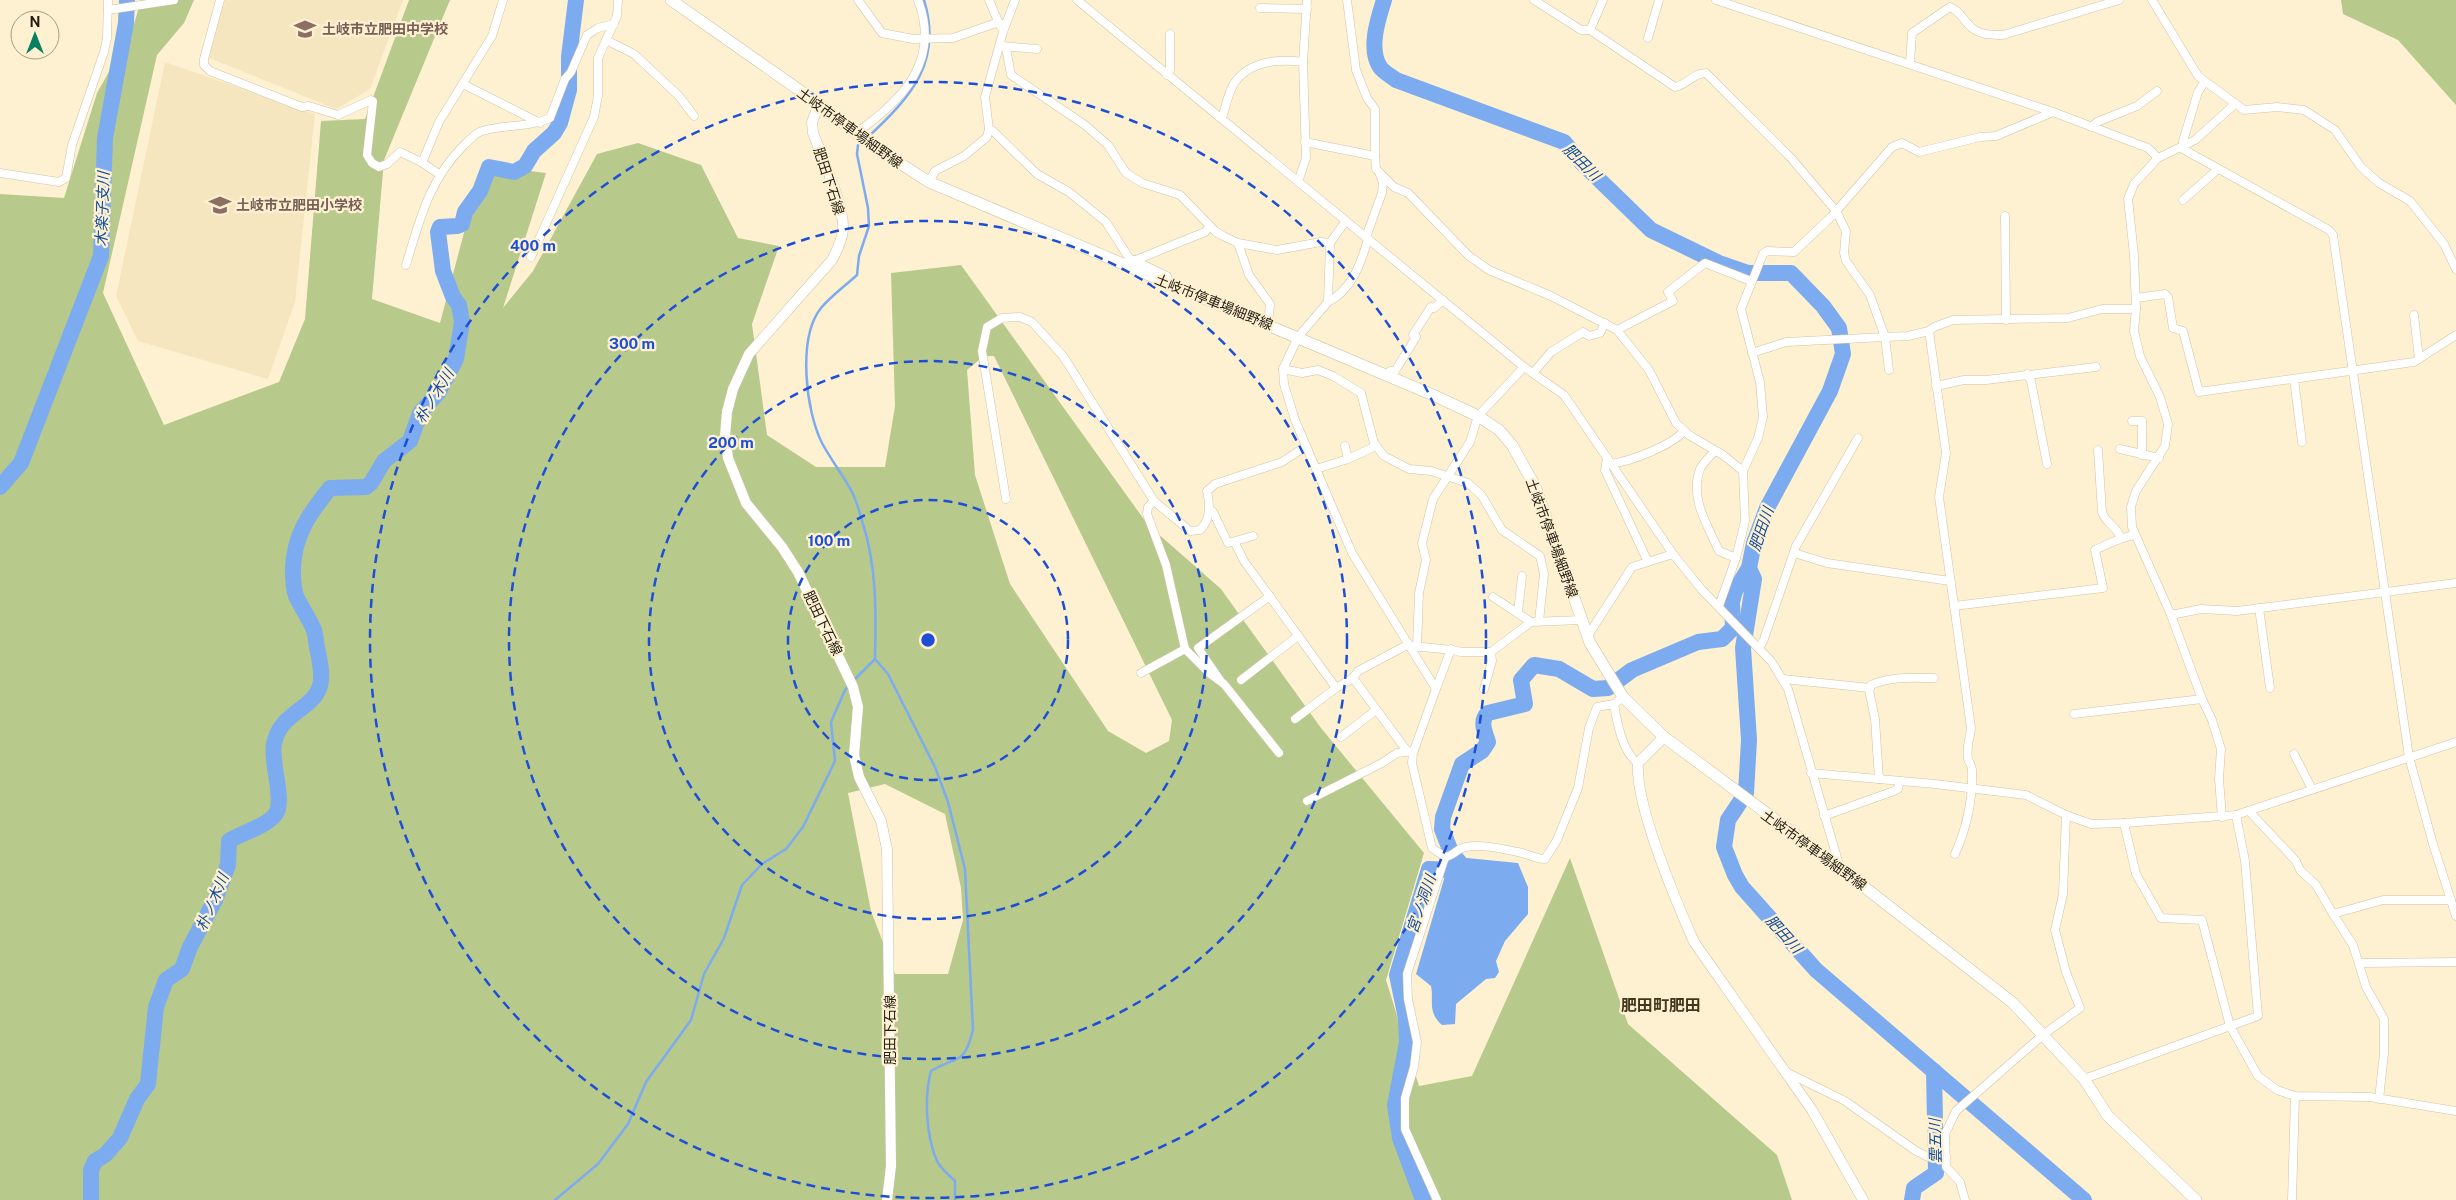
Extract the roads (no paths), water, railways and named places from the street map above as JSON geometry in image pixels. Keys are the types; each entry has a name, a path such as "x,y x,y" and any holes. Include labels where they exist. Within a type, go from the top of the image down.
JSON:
{"main road":[{"name":"土岐市停車場細野線","path":"671,0 819,104 870,144 929,182 1170,285 1298,336 1478,416 1499,430 1512,445 1534,486 1587,637 1619,700 1664,737 1754,806 1840,868 2013,1003 2084,1079 2108,1116 2196,1200"},
{"name":"肥田下石線","path":"819,104 812,122 813,133 842,213 843,230 840,245 832,260 749,354 733,388 727,412 725,436 728,458 746,503 782,547 798,572 853,686 858,707 854,755 859,777 880,821 887,849 891,1166 887,1200"},
{"path":"1664,737 1638,763 1639,785 1646,814 1694,942 1812,1110 1863,1200"}],"street":[{"path":"0,173 59,182 66,178 72,145 104,52 107,38 108,0"},
{"path":"108,10 174,0"},
{"path":"220,0 204,59 204,65 210,71 302,107 309,106 338,114 371,100 373,101 367,155 372,163 382,166 400,152 421,162 439,174"},
{"path":"421,162 439,122 492,36 503,0"},
{"path":"531,257 594,118 598,96 598,58 617,16 618,0"},
{"path":"858,0 882,33 913,39 953,38 998,22"},
{"path":"858,134 885,113 905,90 918,68 926,39 924,18 918,0"},
{"path":"989,0 1003,32"},
{"path":"1015,0 1003,32 1003,47 1011,75 1085,125 1108,144 1126,173 1142,183 1180,196 1215,231 1238,243 1277,250 1321,242 1330,243"},
{"path":"1077,0 1345,222 1524,367 1564,395 1673,554 1702,590 1760,647 1783,679 1840,868"},
{"path":"1298,182 1306,158 1303,62 1307,0"},
{"path":"1347,0 1356,70 1367,98 1375,109 1376,169 1394,187 1408,193 1469,256 1489,270 1551,296 1617,330 1649,370 1676,423 1684,431 1743,471"},
{"path":"1534,0 1581,30 1590,30 1675,87 1680,86 1699,73 1706,73 1791,158 1836,211 1846,231 1846,261 1870,296 1885,337 1889,370"},
{"path":"1590,30 1604,0"},
{"path":"1648,38 1658,0"},
{"path":"1716,0 2053,112 2148,148 2158,158"},
{"path":"1910,64 1912,33 1950,7 1958,10 1969,26 1984,34 2003,35 2119,0"},
{"path":"2152,0 2204,83 2244,110 2277,107 2304,110 2335,130 2361,168 2379,183 2410,201 2444,244 2456,269"},
{"path":"1260,8 1307,9"},
{"path":"406,265 428,196 439,174 450,159 482,131 540,123 550,118 565,79 571,72 587,35 598,28 614,24"},
{"path":"1167,75 1170,70 1170,34"},
{"path":"606,40 634,54 679,96 694,116"},
{"path":"1003,47 1037,49"},
{"path":"929,182 935,171 964,156 987,137 989,129 985,97 1003,47"},
{"path":"1219,117 1222,114 1234,82 1249,68 1266,62 1303,62"},
{"path":"2182,147 2198,92 2204,83"},
{"path":"463,84 540,123"},
{"path":"2091,127 2097,122 2136,106 2157,91"},
{"path":"2222,817 2219,779 2221,749 2212,720 2202,699 2171,615 2132,527 2131,507 2136,492 2165,446 2168,424 2160,397 2138,350 2133,325 2136,298 2128,199 2134,184 2158,158 2195,140 2235,104"},
{"path":"1719,606 1736,558 1745,521 1743,471 1758,438 1763,417 1762,392 1741,309 1763,254 1766,251 1794,252 1836,211 1892,147 1902,143 1920,152 1980,137 1996,136 2053,112"},
{"path":"989,129 1037,174 1069,192 1106,222 1124,253 1167,276 1170,285"},
{"path":"1306,142 1345,148 1375,156"},
{"path":"2182,147 2217,170 2329,230 2333,235 2410,756 2456,916"},
{"path":"2183,200 2217,170"},
{"path":"1380,173 1383,182 1382,192 1360,266 1337,297 1328,302 1298,336 1283,369 1284,384 1295,420 1352,553 1412,645 1436,689"},
{"path":"2005,216 2006,320"},
{"path":"1328,302 1330,243 1345,222"},
{"path":"1136,260 1205,232 1210,226"},
{"path":"1238,243 1249,275 1270,304 1268,324"},
{"path":"1617,330 1672,301 1668,292 1705,263 1751,280"},
{"path":"2136,298 2165,294 2168,298 2173,328 2183,331 2199,392 2414,362 2456,335"},
{"path":"1387,375 1390,371 1395,371 1416,337 1413,335 1425,312 1430,307 1434,308 1443,300"},
{"path":"1752,353 1786,342 1908,336 1929,331 1934,327 1953,320 2068,318 2102,309 2136,309"},
{"path":"2414,316 2419,359"},
{"path":"1006,499 982,351 987,327 1002,318 1020,317 1032,322 1063,356 1154,501 1190,531 1200,530 1206,525 1209,509 1207,490 1215,484 1282,462 1306,446"},
{"path":"1532,373 1550,352 1583,332 1589,336 1600,333 1605,323"},
{"path":"1929,331 1946,453 1939,497 1970,717 1968,754 1972,767 1971,788 1966,830 1955,854"},
{"path":"1412,645 1419,593 1426,560 1422,543 1423,532 1433,499 1470,442 1478,416 1524,367"},
{"path":"1936,386 1964,380 1986,380 2096,367"},
{"path":"1283,369 1302,373 1318,370 1333,376 1361,393 1376,446 1390,461 1403,467 1424,470 1468,483 1475,488 1502,530 1540,556 1544,574 1535,621 1491,652 1461,652 1451,649 1412,645 1358,671 1353,678 1336,688 1295,719"},
{"path":"2027,374 2033,390 2047,464"},
{"path":"2294,379 2302,442"},
{"path":"2132,421 2142,421 2142,455"},
{"path":"1609,460 1648,453 1678,437 1684,431"},
{"path":"1760,647 1794,553 1806,526 1858,438"},
{"path":"1345,446 1348,459"},
{"path":"1316,469 1348,459 1376,446"},
{"path":"2120,449 2159,458"},
{"path":"2098,450 2103,516 2118,530 2120,537"},
{"path":"1715,451 1700,468 1697,484 1698,504 1719,551 1736,558"},
{"path":"1609,460 1604,470 1648,562"},
{"path":"1154,501 1148,507 1147,514 1166,565 1185,649 1220,681 1279,753"},
{"path":"1209,509 1213,512 1228,543 1253,536"},
{"path":"1954,606 2102,588 2095,550 2111,544 2120,537 2135,535"},
{"path":"1235,542 1244,561 1336,688"},
{"path":"1794,553 1827,564 1950,581"},
{"path":"1587,637 1632,567 1673,554"},
{"path":"1518,613 1522,576"},
{"path":"2171,615 2201,609 2237,611 2456,583"},
{"path":"1220,681 1198,648 1270,596"},
{"path":"1493,597 1535,621 1582,620"},
{"path":"2259,608 2270,688"},
{"path":"1241,680 1298,636"},
{"path":"1141,673 1185,649"},
{"path":"1445,857 1432,848 1429,839 1410,751 1451,649"},
{"path":"1484,689 1492,662 1491,652"},
{"path":"1353,678 1376,710 1410,751"},
{"path":"1879,779 1871,685 1882,680 1934,678"},
{"path":"1783,679 1870,688"},
{"path":"2074,714 2202,699"},
{"path":"1445,857 1450,856 1458,849 1476,846 1519,852 1545,860 1557,840 1578,788 1593,716 1598,707 1619,700 1617,722 1631,758 1638,763"},
{"path":"1341,737 1376,710"},
{"path":"1811,773 2026,795 2066,815 2091,824 2124,823 2236,815 2456,742"},
{"path":"1307,801 1382,764 1391,755 1410,751"},
{"path":"2294,754 2312,789"},
{"path":"1824,816 1894,791 1900,781"},
{"path":"2249,810 2316,885 2353,945 2366,987 2384,1019 2384,1053 2379,1099"},
{"path":"1965,1200 1960,1182 1946,1167 1944,1157 1945,1134 1956,1111 2044,1034 2080,1008 2066,972 2056,930 2063,894 2066,815"},
{"path":"2084,1079 2258,1016 2246,861 2236,815"},
{"path":"2124,823 2136,874 2161,918 2202,920 2230,1026 2258,1076 2277,1090 2294,1096 2379,1099 2456,1111"},
{"path":"1437,1200 1405,1128 1405,1098 1414,1067 1417,1042 1408,999 1407,974 1445,857"},
{"path":"2333,914 2383,900 2451,900"},
{"path":"2360,963 2456,962"},
{"path":"1786,1072 1845,1101 1916,1151 1928,1156 1944,1157"},
{"path":"2292,1200 2294,1096"}],"water":[{"path":"1467,858 1518,863 1528,887 1528,914 1505,941 1496,961 1499,972 1495,978 1486,979 1456,1004 1455,1024 1442,1025 1434,1015 1431,986 1416,974 1447,869"}],"waterway":[{"name":"木楽子支川","path":"0,487 21,463 101,256 105,138 126,23 127,0"},
{"name":"朴ノ木川","path":"91,1200 91,1170 95,1161 105,1155 120,1138 137,1099 148,1084 156,1007 166,980 182,969 190,947 215,900 228,865 229,841 266,823 275,815 279,801 273,752 277,733 289,718 311,701 320,686 321,669 315,632 296,596 294,586 294,557 300,535 309,516 330,488 366,487 371,483 384,461 410,441 420,413 438,393 456,359 462,322 459,305 453,297 443,271 438,232 440,227 462,224 465,212 480,191 489,167 514,172 525,166 534,151 554,133 560,123 569,90 569,57 576,0"},
{"path":"868,137 910,92 926,60 929,42 929,22 924,0"},
{"name":"肥田川","path":"1384,0 1374,43 1376,60 1387,74 1396,80 1564,142 1582,163 1651,230 1719,263 1748,273 1791,273 1823,306 1839,328 1843,354 1830,391 1767,508 1754,543 1749,568 1754,579 1743,648 1749,740 1746,793 1728,820 1724,847 1742,887 1816,970 2084,1200"},
{"path":"853,681 875,659 875,608 871,557 868,540 854,496 816,430 808,395 806,375 809,337 813,321 821,308 857,275 859,256 869,226 868,208 857,154 858,145 862,142"},
{"name":"宮ノ洞川","path":"1423,1200 1400,1138 1395,1105 1407,1042 1406,1018 1397,975 1429,869 1450,870 1461,864 1451,852 1442,829 1443,817 1462,764 1482,751 1488,742 1483,723 1485,716 1488,713 1525,704 1521,680 1534,665 1559,669 1593,689 1608,688 1632,670 1698,642 1722,639 1733,628 1732,602 1735,591 1749,568"},
{"path":"875,659 888,674 935,767 948,802 965,869 973,1030 966,1050 962,1055 931,1071 927,1093 930,1140 940,1166 955,1181 955,1200"},
{"path":"555,1200 598,1164 628,1124 646,1082 691,1020 704,974 724,938 742,885 762,864 786,849 803,827 835,761 831,722 849,685"},
{"name":"雲五川","path":"1912,1200 1914,1188 1936,1173 1934,1071"}],"place":[{"name":"土岐市立肥田中学校","path":"305,29"},
{"name":"土岐市立肥田小学校","path":"220,205"}],"district":[{"name":"肥田町肥田","path":"1661,1005"}]}
